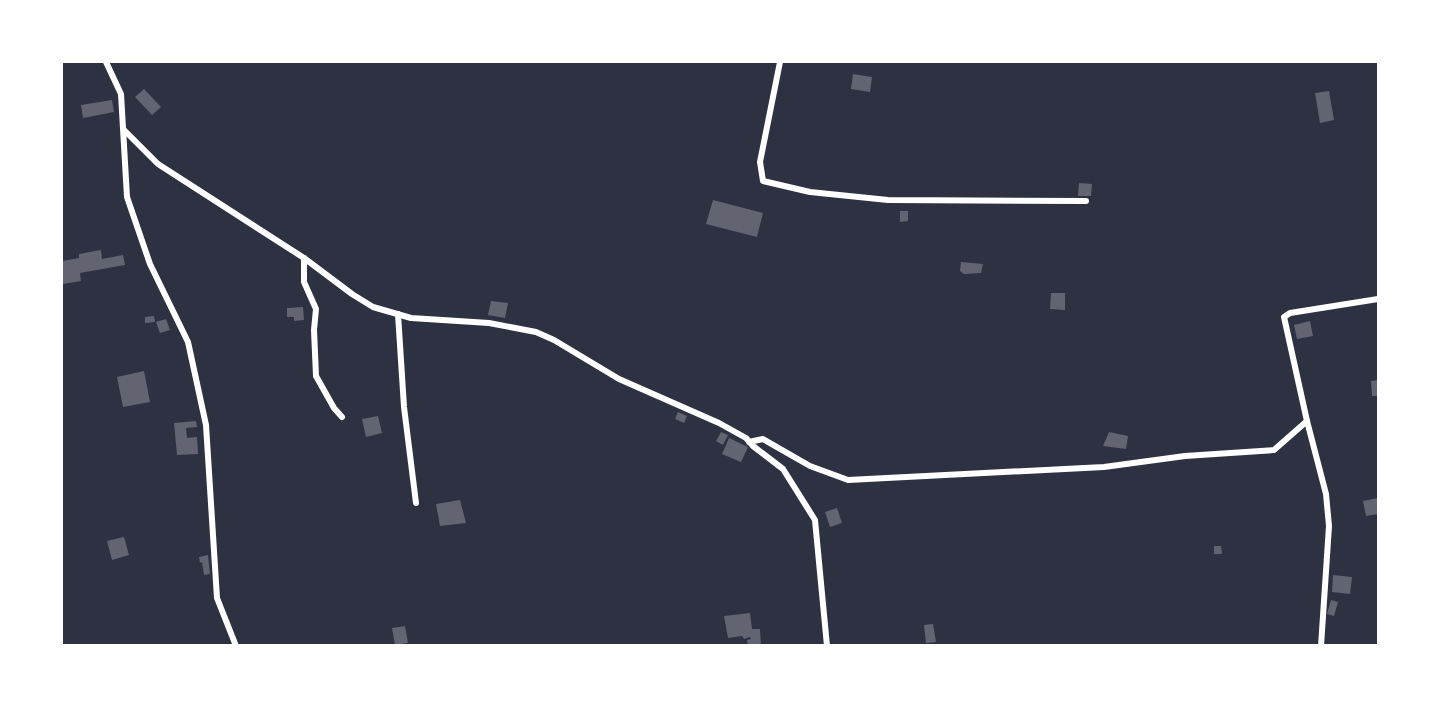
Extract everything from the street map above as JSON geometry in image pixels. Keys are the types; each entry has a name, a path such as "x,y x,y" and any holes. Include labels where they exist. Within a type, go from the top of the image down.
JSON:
{"street":[{"path":"106,62 121,94 127,197 150,264 188,342 206,424 217,598 236,645"},
{"path":"780,62 760,162 763,181 810,192 888,200 1086,201"},
{"path":"124,130 158,164 304,258 373,307 411,318 489,323 536,332 554,340 619,379 719,423 749,442 783,469 815,520 827,645"},
{"path":"304,258 304,282 316,309 314,330 316,376 334,408 342,417"},
{"path":"1321,645 1329,526 1326,494 1284,317 1290,313 1378,299"},
{"path":"398,314 404,407 416,503"},
{"path":"749,442 763,439 810,466 848,480 1104,467 1185,456 1274,450 1307,421"}],"building":[{"path":"853,74 872,77 870,92 851,89"},
{"path":"144,89 161,107 152,115 135,97"},
{"path":"1329,91 1334,120 1320,123 1315,93"},
{"path":"112,100 114,112 83,118 81,105"},
{"path":"1079,183 1092,184 1091,196 1078,196"},
{"path":"713,200 763,213 757,237 706,224"},
{"path":"900,211 908,211 908,221 900,222"},
{"path":"101,250 102,259 123,255 125,265 80,273 81,281 63,284 62,261 79,258 79,254"},
{"path":"961,262 983,264 981,273 964,274 960,271"},
{"path":"1051,293 1065,293 1065,310 1050,309"},
{"path":"491,301 508,303 505,318 488,315"},
{"path":"303,307 304,320 294,321 294,317 287,317 287,308"},
{"path":"154,316 155,322 145,323 145,317"},
{"path":"166,319 170,330 160,333 156,322"},
{"path":"1310,321 1313,336 1297,339 1294,325"},
{"path":"144,371 150,402 123,407 117,377"},
{"path":"1378,380 1378,396 1372,396 1371,381"},
{"path":"678,412 687,416 684,423 675,419"},
{"path":"378,416 382,433 366,437 362,419"},
{"path":"196,421 197,427 186,428 187,438 197,437 198,454 177,455 174,423"},
{"path":"721,432 728,435 723,445 716,441"},
{"path":"1109,432 1128,436 1126,449 1103,446"},
{"path":"729,438 748,447 741,462 722,454"},
{"path":"1378,498 1378,514 1366,516 1363,501"},
{"path":"460,500 466,523 440,526 436,504"},
{"path":"837,508 842,523 830,527 825,512"},
{"path":"124,537 129,555 112,560 107,541"},
{"path":"1214,546 1221,546 1222,554 1214,554"},
{"path":"208,555 210,574 204,575 199,557"},
{"path":"1333,575 1352,577 1350,594 1332,592"},
{"path":"1331,600 1338,602 1334,616 1327,614"},
{"path":"750,613 752,629 760,629 761,646 748,646 747,640 751,639 750,637 728,638 724,616"},
{"path":"933,624 936,642 926,643 924,625"},
{"path":"405,626 408,643 395,645 392,628"}]}
